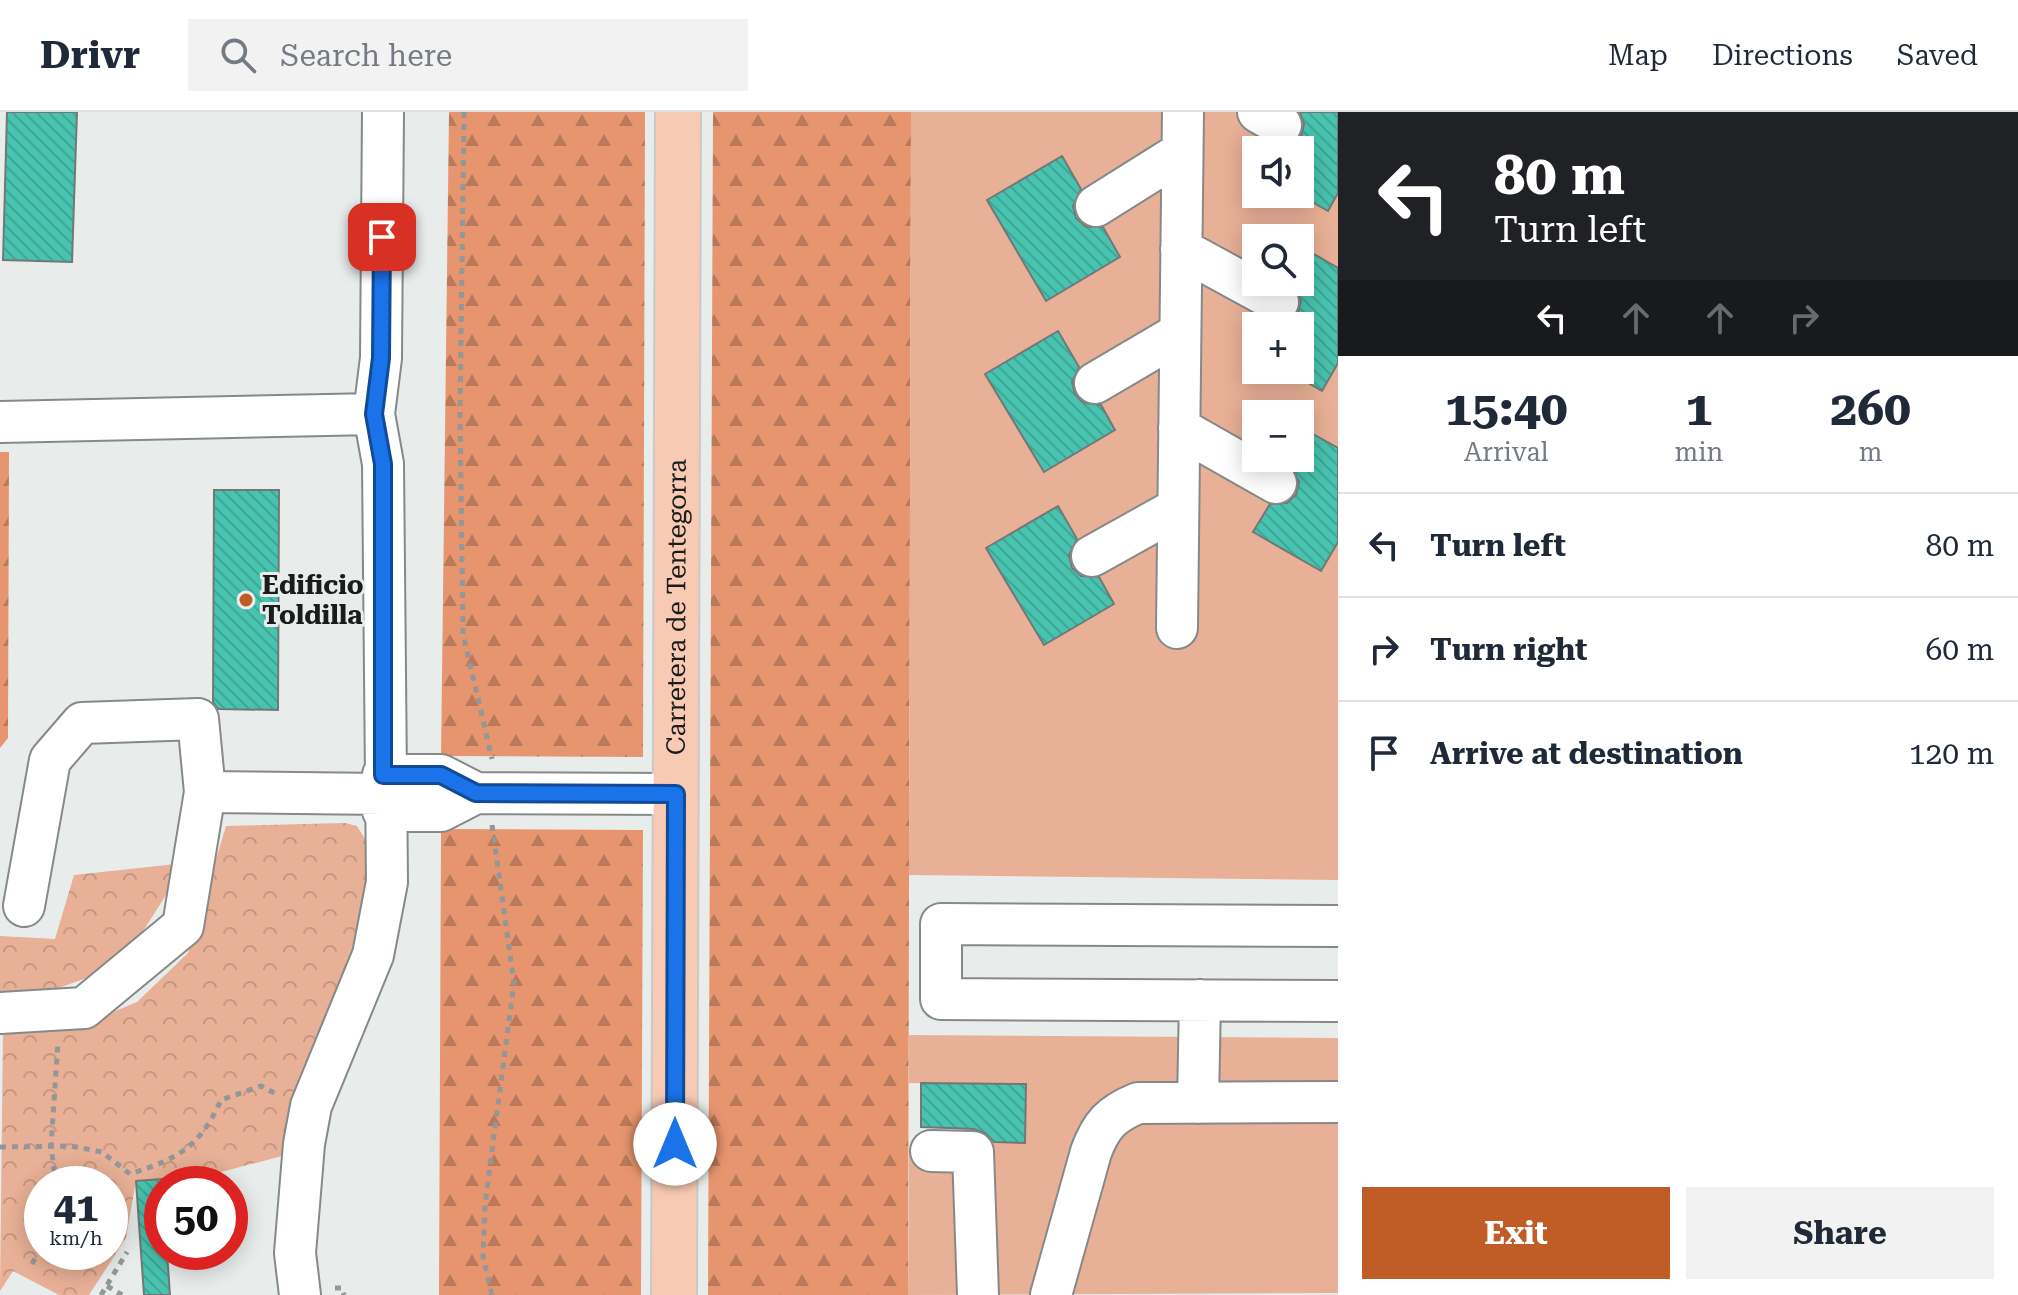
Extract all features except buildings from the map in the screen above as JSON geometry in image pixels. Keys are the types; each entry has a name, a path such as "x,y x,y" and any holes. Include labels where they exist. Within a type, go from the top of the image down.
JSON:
{"main road":[{"name":"Carretera de Tentegorra","path":"674,1295 678,112"}],"street":[{"path":"300,1295 295,1253 304,1144 311,1106 373,955 387,882 383,794 383,464 374,414 381,358 383,112"},
{"path":"1177,628 1183,112"},
{"path":"1096,206 1182,152"},
{"path":"1181,249 1278,302"},
{"path":"1095,383 1180,333"},
{"path":"0,422 374,414"},
{"path":"1179,428 1276,483"},
{"path":"1092,556 1178,508"},
{"path":"0,1013 84,1008 183,926 205,792 198,719 82,723 50,760 24,906"},
{"path":"205,792 383,794 441,811 484,811 676,794"},
{"path":"1338,926 941,924 941,999 1338,1001"},
{"path":"1198,1103 1200,1000"},
{"path":"1051,1295 1100,1130 1114,1113 1138,1103 1338,1102"},
{"path":"931,1151 973,1152 978,1295"}],"path":[{"path":"464,112 460,413 463,634 492,752"},
{"path":"484,811 514,983 485,1204 483,1256 492,1295"},
{"path":"54,1166 51,1146 61,1009"},
{"path":"0,1147 71,1146 102,1152 130,1174 176,1159 207,1131 221,1100 261,1086 278,1094 279,1107"},
{"path":"101,1295 116,1270"},
{"path":"107,1286 122,1295"}],"green space":[{"path":"449,112 645,112 643,757 441,756"},
{"path":"713,112 911,112 908,1295 708,1295"},
{"path":"911,112 1338,112 1338,880 909,875"},
{"path":"0,452 9,452 8,738 0,748"},
{"path":"345,823 357,826 365,839 369,860 353,958 293,1096 286,1155 244,1166 144,1166 144,1181 136,1181 128,1227 128,1166 24,1166 24,1270 105,1270 89,1295 59,1295 13,1271 0,1291 3,1030 67,1031 137,1002 188,953 226,826"},
{"path":"441,829 643,830 641,1295 439,1295"},
{"path":"176,864 175,881 131,950 89,977 42,994 0,995 0,936 55,939 74,875"},
{"path":"909,1035 1338,1038 1338,1293 908,1295 909,1151 973,1152 973,1142 1025,1143 1026,1085 909,1083"}],"place":[{"name":"Edificio Toldilla","path":"246,600"}],"route":[{"path":"382,237 381,358 374,414 383,464 383,775 441,775 476,793 676,794 675,1144"}]}
